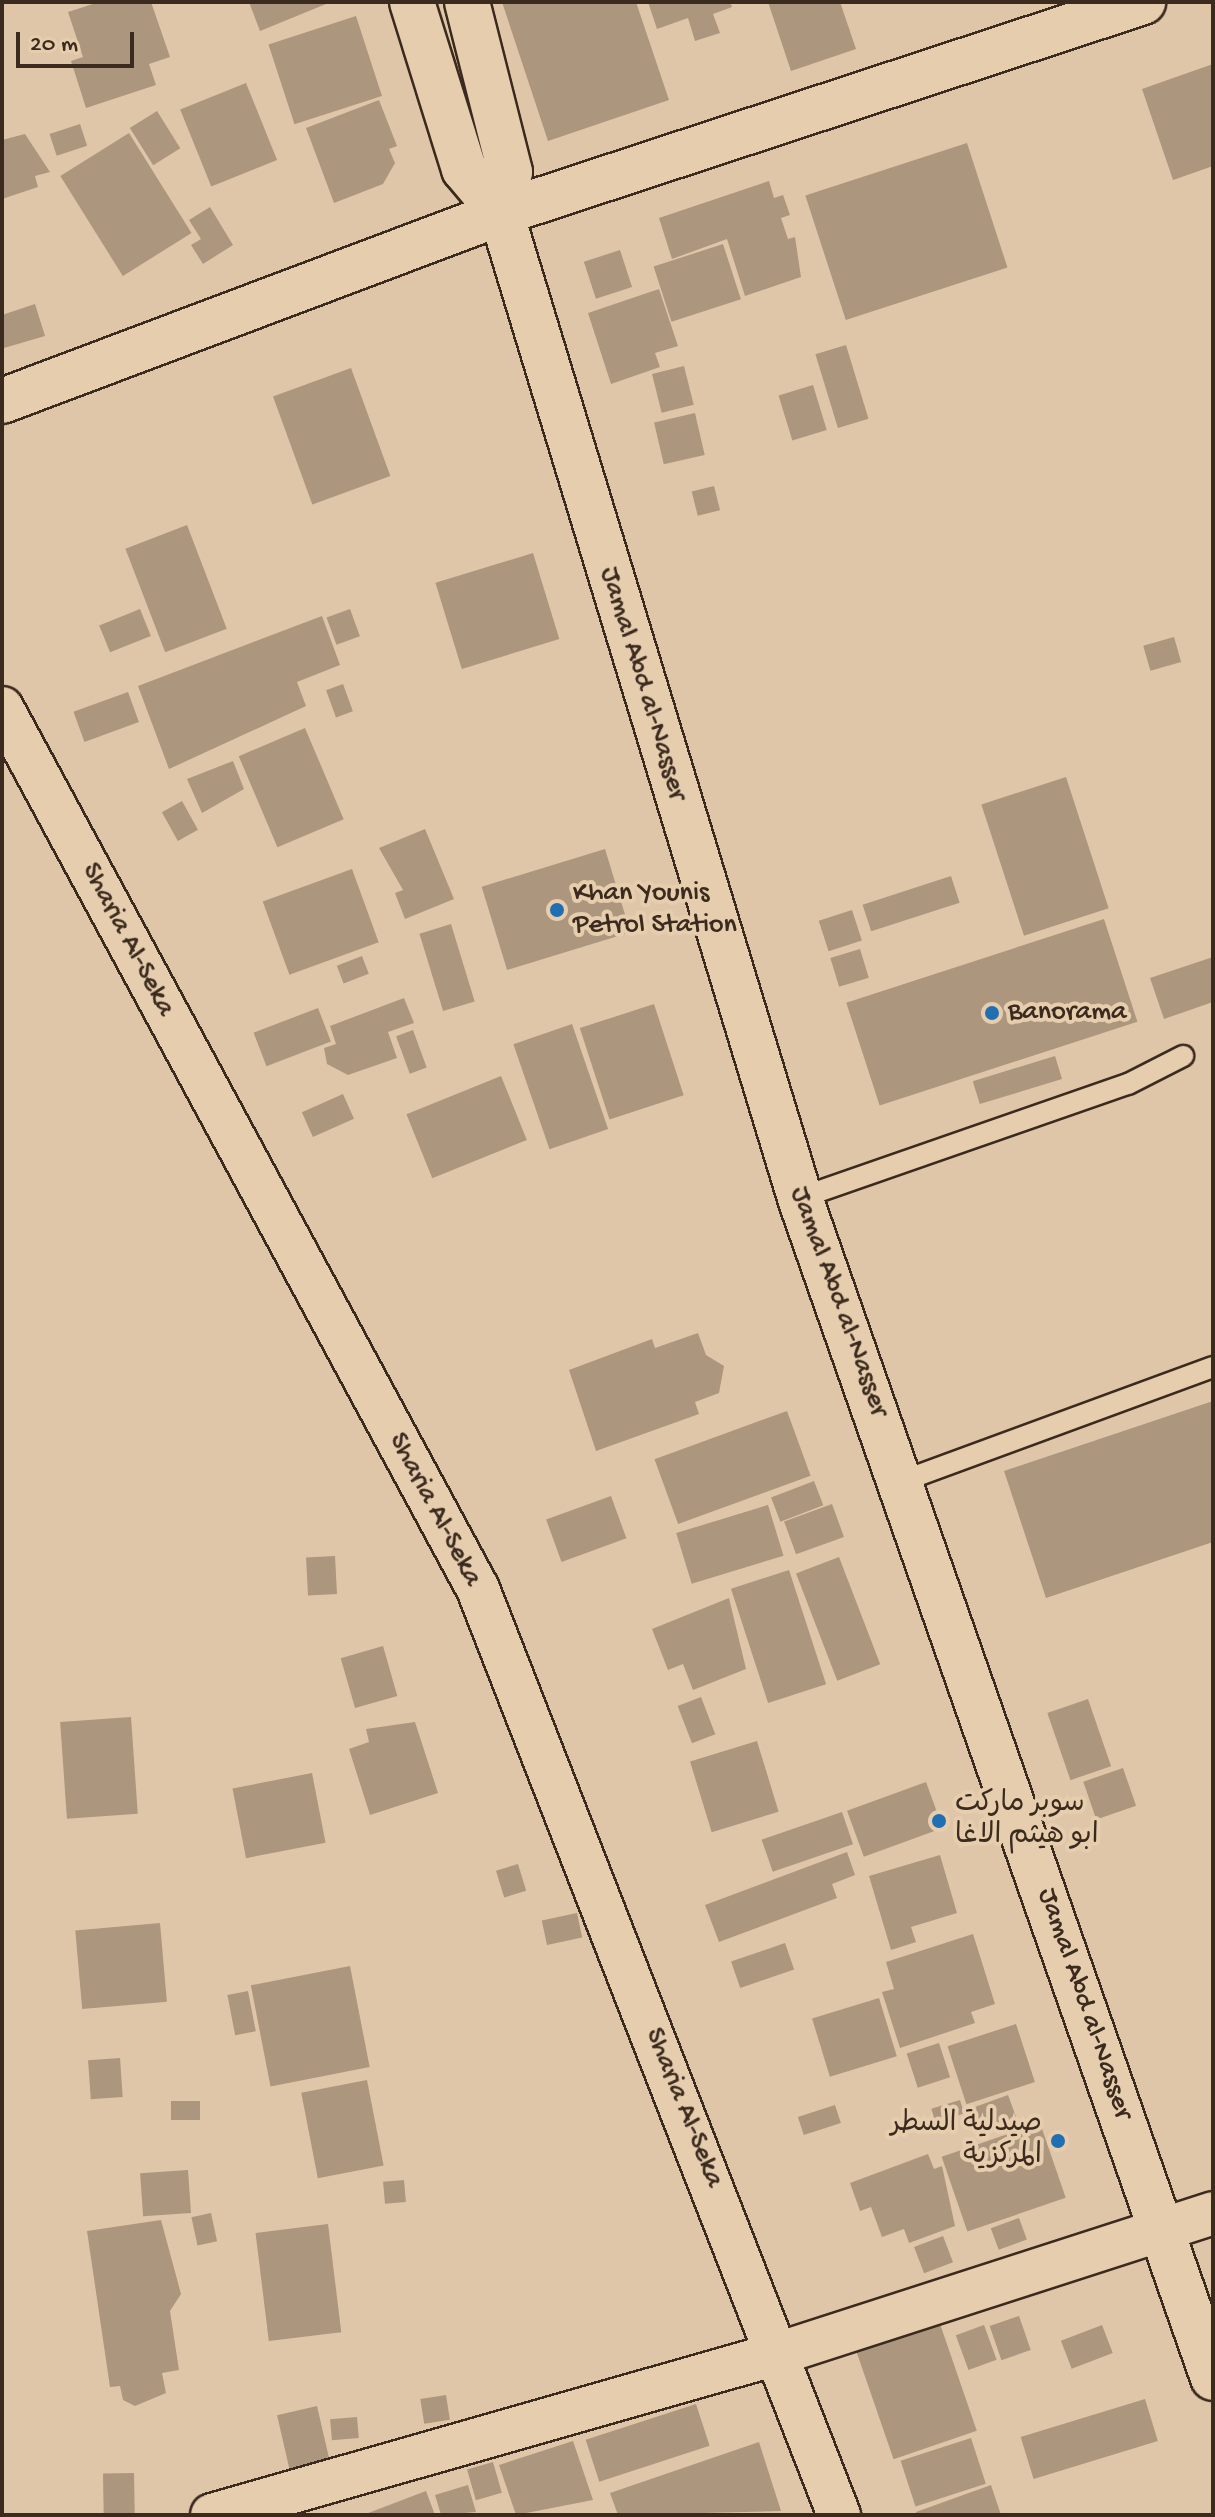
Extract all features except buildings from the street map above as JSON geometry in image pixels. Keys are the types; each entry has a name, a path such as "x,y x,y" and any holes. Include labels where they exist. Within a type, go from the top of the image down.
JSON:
{"main road":[{"name":"Jamal Abd al-Nasser","path":"412,2 464,169 501,213 800,1198 903,1481 1213,2378"},
{"name":"Jamal Abd al-Nasser","path":"467,2 510,172 501,213"},
{"path":"2,401 501,213 1143,2"}],"street":[{"name":"Sharia Al-Seka","path":"2,708 478,1589 780,2353 839,2515"},
{"path":"212,2515 780,2353 1213,2213"}],"lane":[{"path":"800,1198 1128,1084 1183,1056"},
{"path":"903,1481 1213,1367"}],"place":[{"name":"Khan Younis Petrol Station","path":"557,910"},
{"name":"Banorama","path":"992,1013"},
{"name":"سوبر ماركت ابو هيثم الاغا","path":"939,1821"},
{"name":"صيدلية السطر المركزية","path":"1058,2141"}]}
